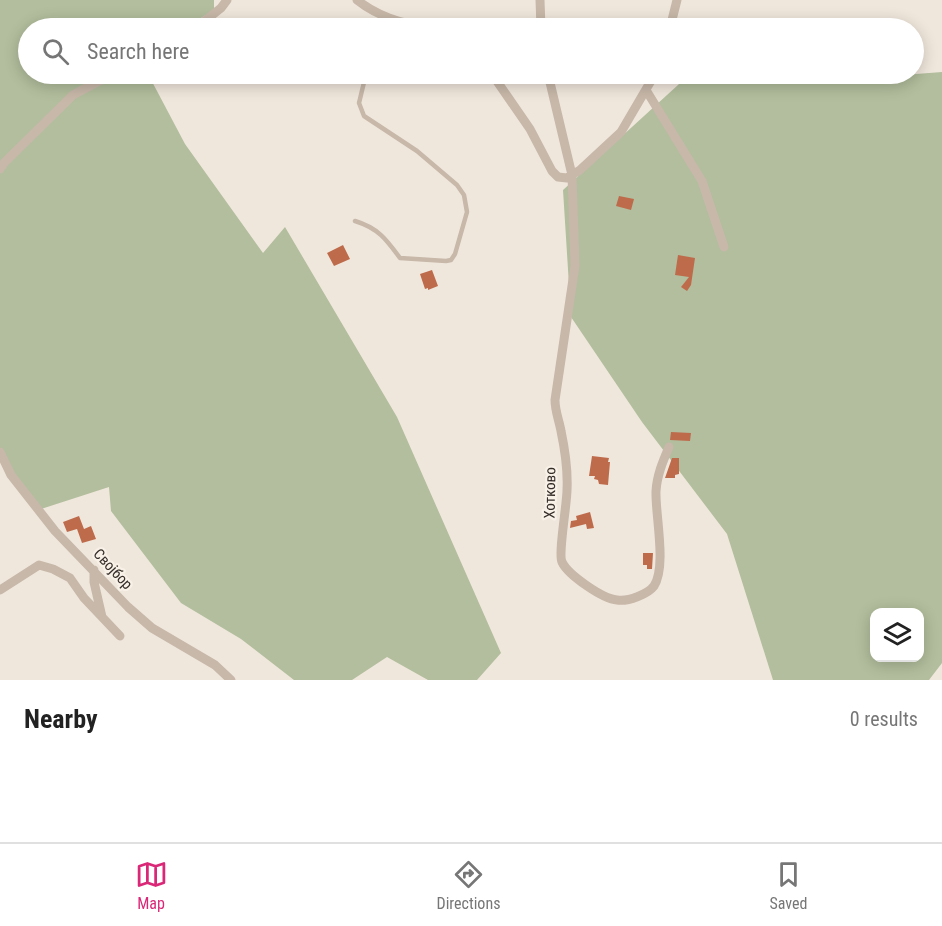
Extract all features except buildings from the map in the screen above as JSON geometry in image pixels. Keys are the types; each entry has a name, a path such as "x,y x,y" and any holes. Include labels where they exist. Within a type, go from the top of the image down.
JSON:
{"street":[{"path":"208,18 227,0"},
{"path":"357,0 391,18"},
{"path":"540,0 541,18"},
{"path":"672,18 677,0"},
{"path":"0,169 73,95 93,84"},
{"path":"499,84 530,129 552,171 558,177 567,178 621,132 649,84"},
{"name":"Хотково","path":"550,84 572,175 576,266 555,409 563,438 567,486 560,555 567,569 606,597 629,600 653,587 657,580 659,512 656,492 660,470 669,447"},
{"path":"646,90 702,181 724,247"},
{"name":"Својбор","path":"0,452 12,475 49,524 152,628 214,666 231,680"},
{"path":"0,591 39,564 53,569 69,578 84,598 120,636"},
{"path":"94,570 94,582 102,617"}],"lane":[{"path":"355,221 377,230 400,258 446,261 454,256 467,212 464,195 457,185 417,151 364,116 359,103 364,84"}],"green space":[{"path":"0,0 214,0 214,10 201,18 18,18 18,84 153,84 185,144 263,253 285,227 397,417 501,653 477,680 428,680 387,657 352,680 294,680 241,639 181,603 111,511 109,487 38,510 0,452"},
{"path":"942,72 942,663 929,680 773,680 727,534 642,422 571,317 563,190 679,84 924,84 924,73"}]}
